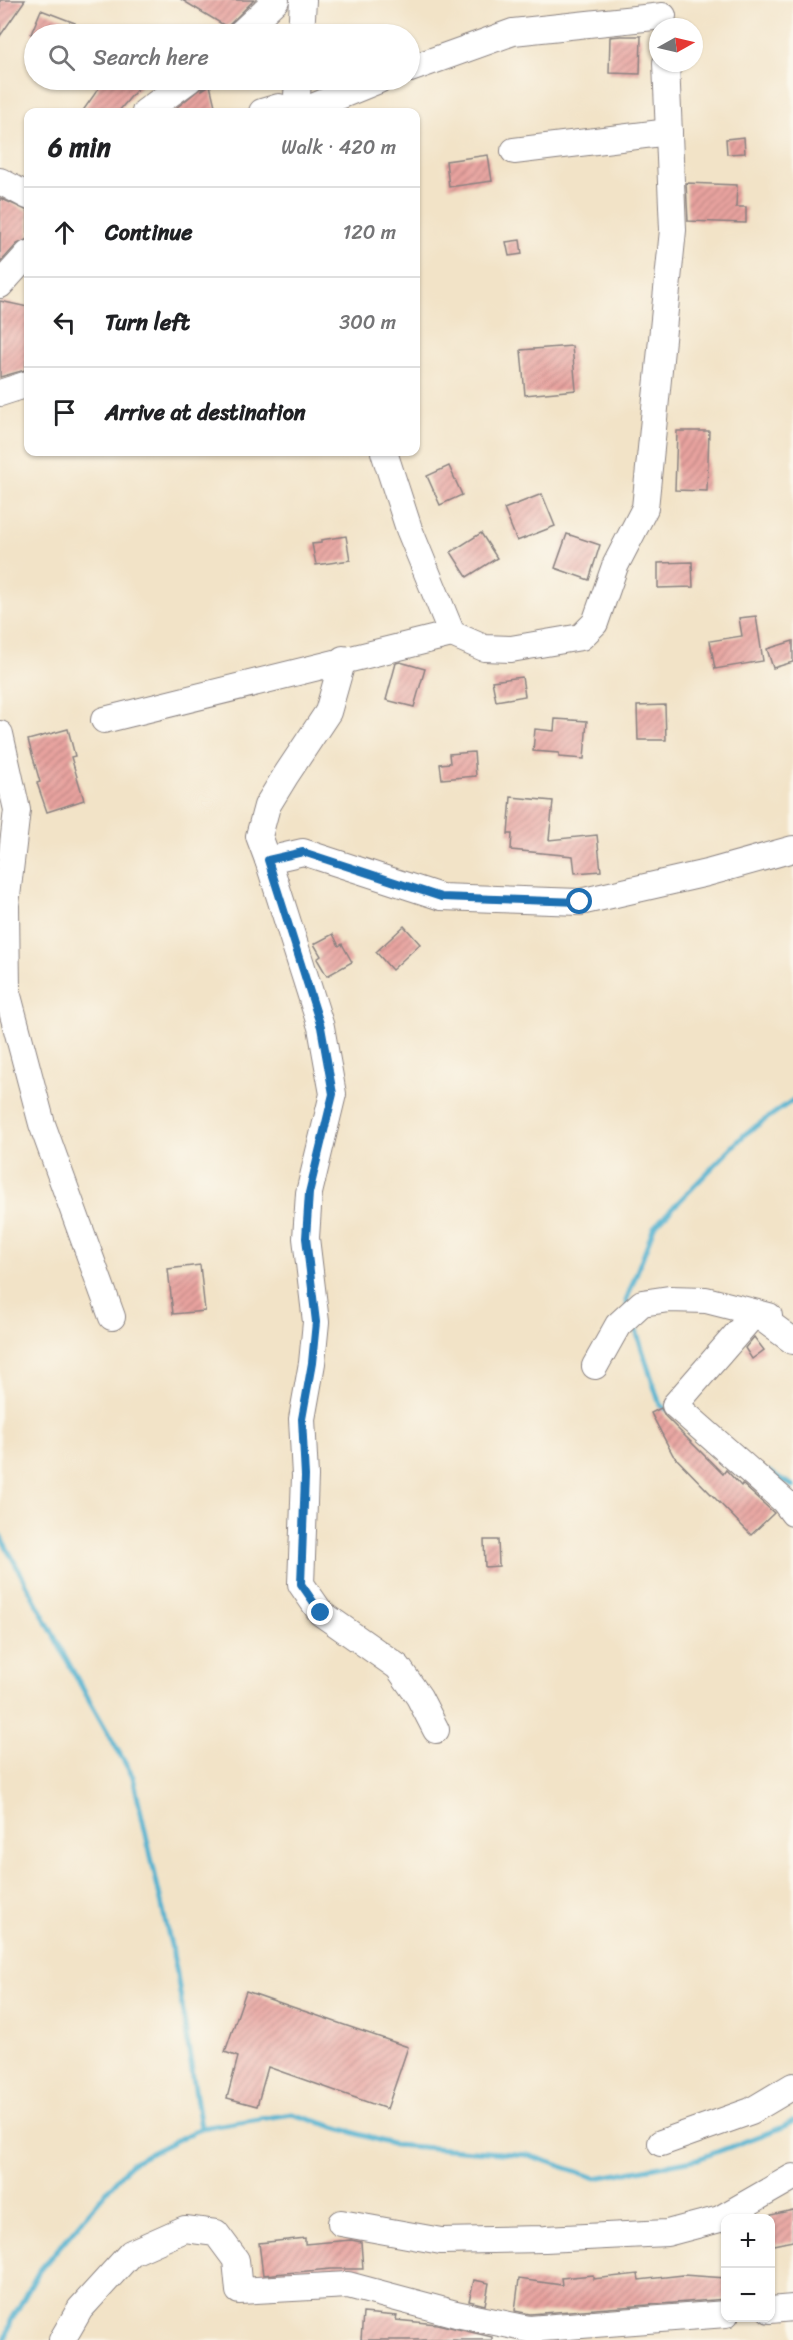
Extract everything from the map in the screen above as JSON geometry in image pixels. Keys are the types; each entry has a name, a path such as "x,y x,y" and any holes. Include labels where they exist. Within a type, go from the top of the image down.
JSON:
{"street":[{"path":"251,24 276,0"},
{"path":"302,24 303,0"},
{"path":"420,65 513,32 663,14"},
{"path":"104,720 452,634 484,648 511,649 581,637 595,623 615,566 645,508 673,230 666,72"},
{"path":"150,108 175,90"},
{"path":"296,108 297,90"},
{"path":"306,108 353,90"},
{"path":"514,151 669,132"},
{"path":"0,181 24,194"},
{"path":"0,285 24,258"},
{"path":"0,393 24,385"},
{"path":"385,456 409,529 452,634"},
{"path":"344,659 328,712 267,806 259,836 321,1027 333,1094 309,1193 307,1215 306,1238 316,1322 312,1363 302,1419 305,1476 301,1584 321,1613 398,1667 419,1697 436,1730"},
{"path":"0,734 17,810 6,905 8,992 42,1124 112,1317"},
{"path":"268,860 303,852 441,897 580,902 707,873 793,849"},
{"path":"595,1366 618,1325 642,1303 669,1299 706,1300 793,1320"},
{"path":"755,1313 793,1341"},
{"path":"755,1313 675,1405 784,1501 793,1513"},
{"path":"661,2143 751,2111 793,2085"},
{"path":"341,2223 441,2241 667,2233 720,2219 793,2177"},
{"path":"62,2340 80,2309 131,2253 185,2229 216,2233 236,2260 239,2291 348,2285 456,2314 529,2329 721,2314"},
{"path":"775,2309 793,2307"}],"building":[{"path":"0,0 25,0 0,36"},
{"path":"182,0 254,0 230,24 222,24"},
{"path":"41,10 75,23 75,24 35,24"},
{"path":"641,36 640,74 609,73 610,37"},
{"path":"98,90 137,90 121,108 85,108"},
{"path":"198,90 211,90 216,108 176,108"},
{"path":"744,137 745,153 727,154 726,139"},
{"path":"488,155 492,181 449,187 446,161"},
{"path":"686,183 737,185 736,207 746,207 746,223 688,221"},
{"path":"0,198 24,209 24,241 17,244 0,263"},
{"path":"520,240 522,254 509,256 506,242"},
{"path":"0,301 24,306 24,370 0,377"},
{"path":"572,346 576,390 525,395 521,350"},
{"path":"677,431 709,431 707,491 675,490"},
{"path":"449,466 462,495 440,505 427,476"},
{"path":"542,494 555,526 517,541 504,509"},
{"path":"481,533 497,558 467,577 451,552"},
{"path":"567,534 600,545 589,580 555,568"},
{"path":"346,536 350,560 316,565 312,544 321,543 321,540"},
{"path":"692,562 693,587 658,588 658,563"},
{"path":"756,616 763,661 715,669 710,641 742,636 739,618"},
{"path":"793,641 793,662 773,668 767,649"},
{"path":"396,663 425,669 414,707 386,700"},
{"path":"522,677 525,696 496,701 492,681"},
{"path":"665,705 666,740 638,740 637,706"},
{"path":"555,719 587,721 584,759 559,757 559,753 533,751 535,729 554,731"},
{"path":"68,729 75,756 71,757 84,800 47,812 37,783 40,782 28,740"},
{"path":"474,752 476,776 442,779 440,764 450,763 449,754"},
{"path":"511,797 553,801 549,840 597,835 601,871 575,873 573,856 511,850 512,834 508,834"},
{"path":"404,926 420,944 392,970 376,952"},
{"path":"333,934 339,946 342,944 352,962 327,976 317,959 321,956 314,944"},
{"path":"200,1265 205,1311 173,1314 168,1269"},
{"path":"754,1337 764,1350 752,1359 745,1348"},
{"path":"661,1408 665,1416 723,1474 726,1470 741,1486 742,1484 774,1513 751,1535 673,1455 651,1413"},
{"path":"484,1540 498,1540 499,1566 485,1567"},
{"path":"246,1991 408,2047 387,2109 268,2067 257,2106 227,2098 238,2057 225,2052"},
{"path":"793,2210 793,2241 775,2245 775,2214"},
{"path":"305,2238 305,2244 351,2240 361,2242 363,2269 331,2269 263,2275 259,2243"},
{"path":"638,2274 639,2280 683,2275 721,2278 721,2299 530,2314 515,2311 519,2279 562,2285 561,2278 593,2275 593,2279"},
{"path":"474,2280 489,2283 485,2305 469,2301"},
{"path":"363,2313 397,2316 396,2320 437,2324 492,2337 492,2340 361,2340"}],"waterway":[{"path":"628,1307 626,1301 654,1227 745,1134 793,1100"},
{"path":"633,1321 660,1405 667,1409"},
{"path":"769,1472 793,1486"},
{"path":"0,1535 133,1777 176,1968 201,2128"},
{"path":"5,2340 11,2321 39,2271 131,2163 201,2128 292,2114 395,2145 528,2155 596,2178 698,2159 783,2127 793,2121"}],"route":[{"path":"321,1613 301,1584 305,1476 302,1419 312,1363 316,1322 306,1238 309,1193 333,1094 321,1027 268,860 303,852 441,897 580,902"}]}
